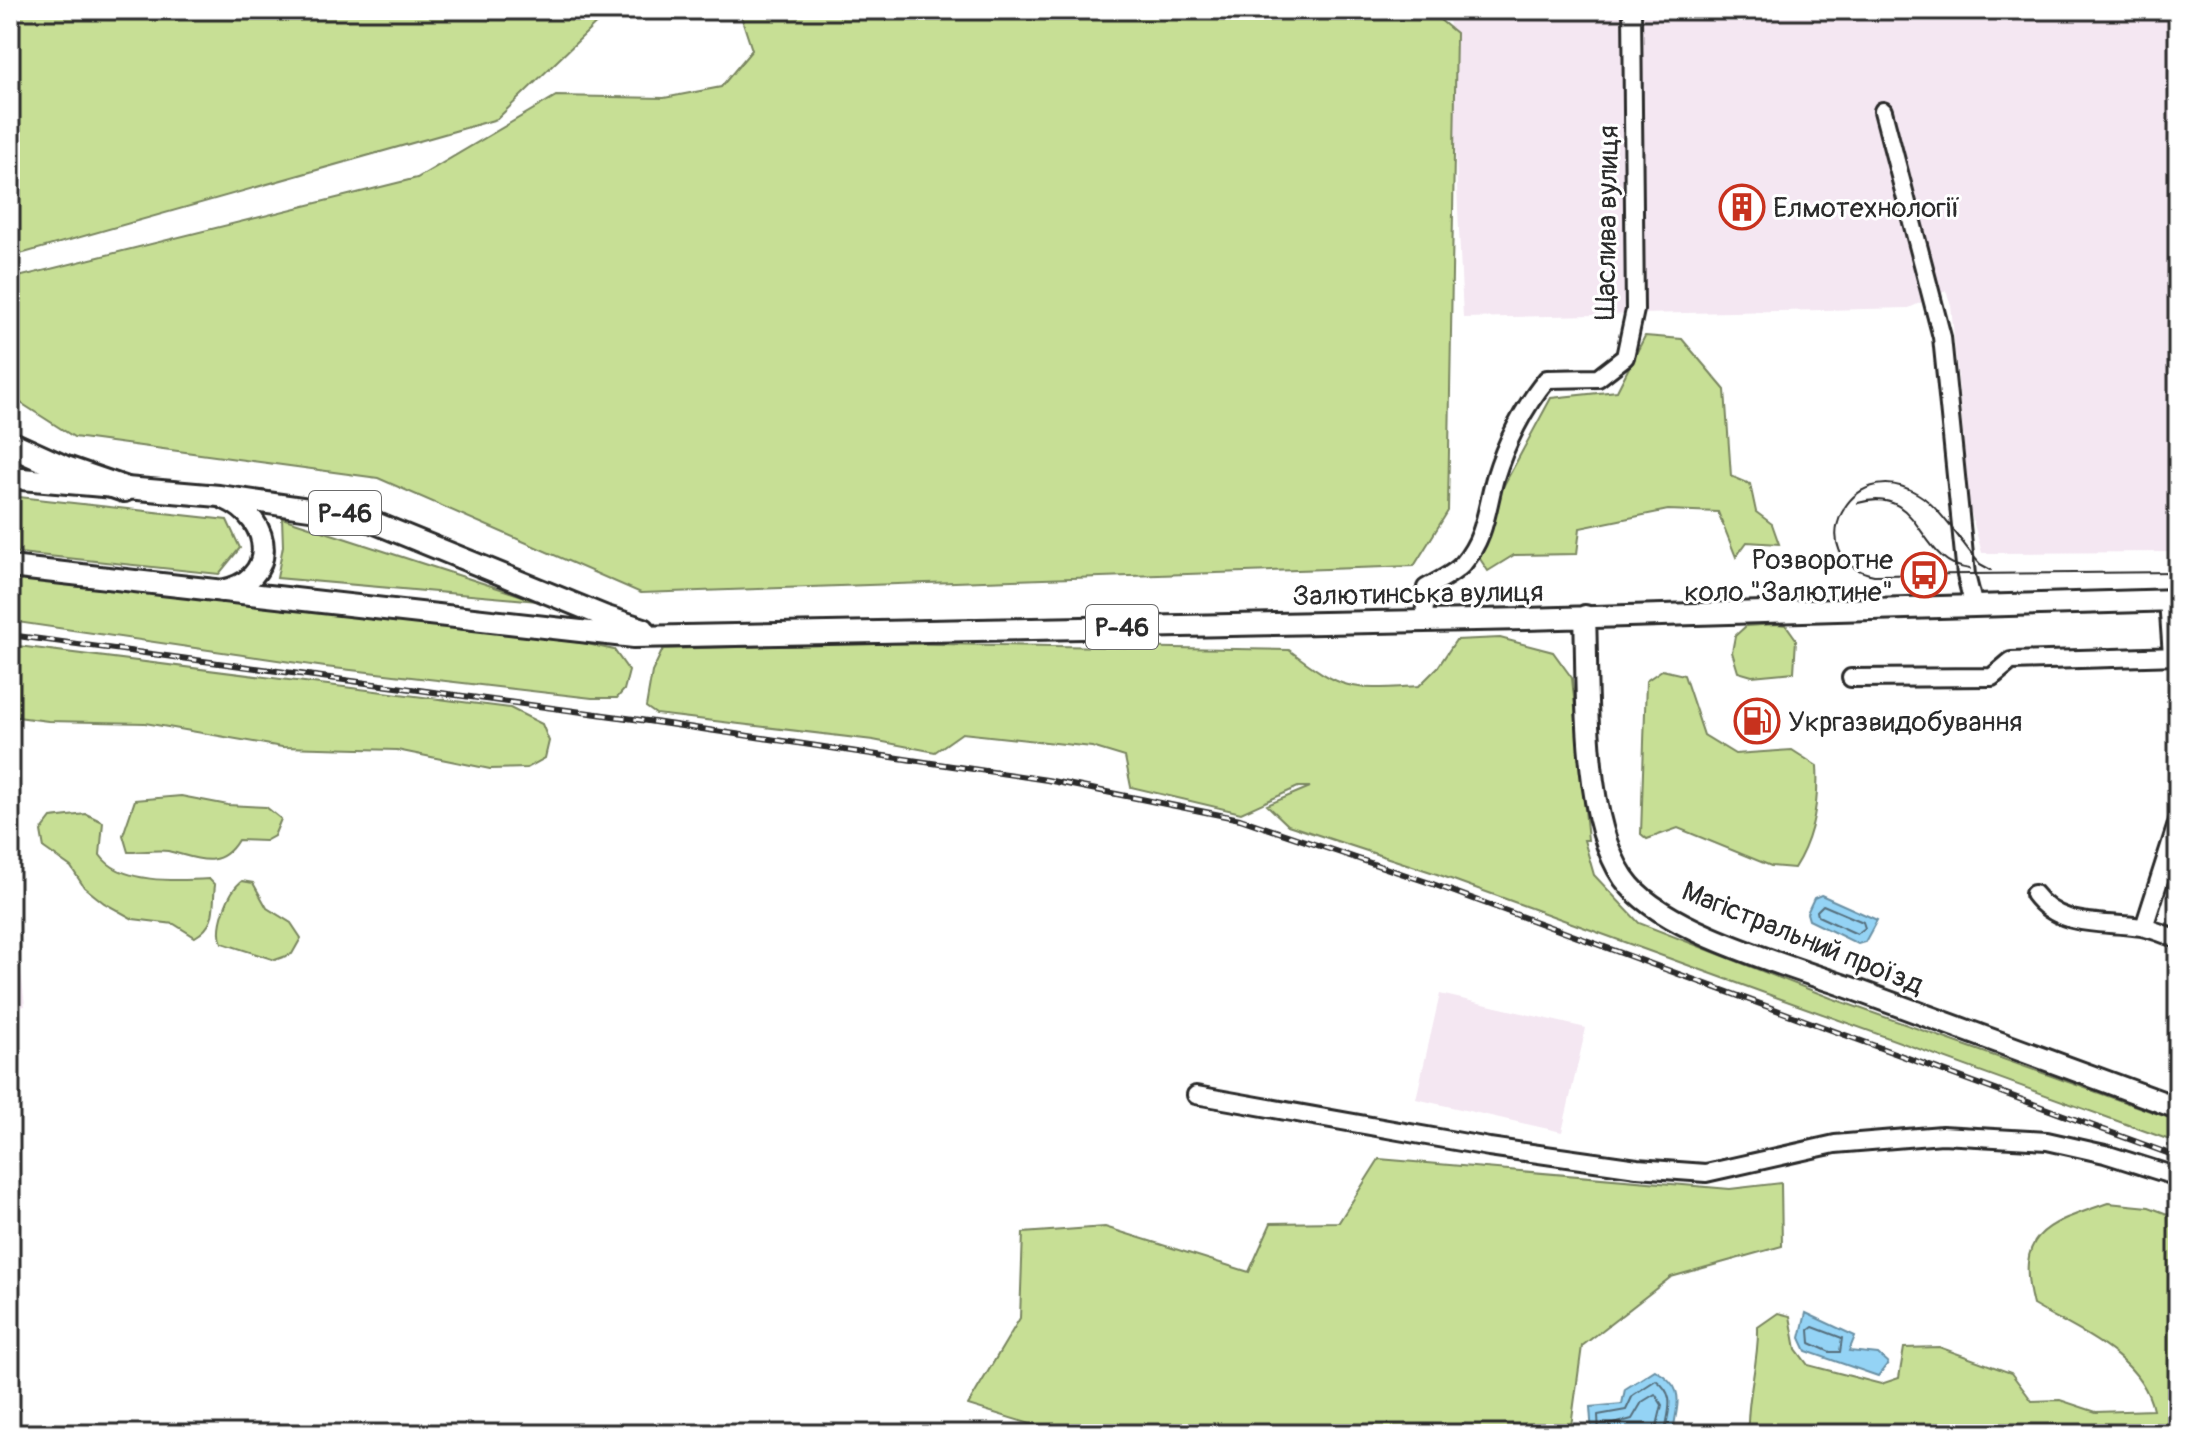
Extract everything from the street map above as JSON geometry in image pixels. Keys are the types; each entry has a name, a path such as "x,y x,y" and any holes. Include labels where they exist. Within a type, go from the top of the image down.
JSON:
{"highway":[{"path":"10,444 63,468 124,489"}],"main road":[{"name":"Р-46","path":"10,478 219,496 338,511 376,521 604,616 659,634"},
{"path":"213,592 243,585 255,574 263,554 255,521 243,508 219,496"},
{"name":"Р-46","path":"10,567 634,637 659,634"},
{"name":"Залютинська вулиця","path":"659,634 1424,621 1973,603 2173,600"},
{"name":"Магістральний проїзд","path":"1585,616 1594,788 1604,839 1630,886 1670,917 1741,948 2178,1108"}],"street":[{"name":"Щаслива вулиця","path":"1424,621 1426,588 1461,567 1476,544 1489,516 1496,478 1534,394 1547,379 1598,378 1625,357 1635,310 1632,10"},
{"path":"1883,111 1942,337 1966,575 1973,603"},
{"path":"1851,678 1992,677 2011,661 2175,656 2173,600"},
{"path":"2144,927 2178,821"},
{"path":"2034,894 2043,906 2068,920 2144,927 2178,939"},
{"path":"1196,1095 1489,1147 1665,1170 1706,1173 1835,1144 1942,1135 2047,1141 2105,1154 2178,1177"}],"shaded area":[{"path":"1449,10 2178,10 2178,552 1982,553 1970,509 1951,305 1946,291 1909,308 1463,318"},
{"path":"20,962 25,1006 10,1008 10,965"},
{"path":"1440,994 1586,1028 1562,1132 1416,1099"},
{"path":"10,1203 20,1336 10,1337"}],"green space":[{"path":"10,10 610,10 497,119 10,257"},
{"path":"739,10 1428,10 1456,33 1448,511 1414,566 641,593 378,478 74,437 10,396 10,279 417,178 556,96 664,98 721,87 752,50"},
{"path":"1645,336 1682,339 1725,390 1731,476 1750,484 1756,512 1772,524 1779,544 1747,542 1736,557 1718,512 1668,510 1580,528 1577,554 1514,555 1488,571 1480,559 1479,531 1551,398 1617,391"},
{"path":"10,496 227,520 240,548 219,574 10,552"},
{"path":"282,518 538,601 277,578 283,546"},
{"path":"10,575 583,643 614,650 629,671 624,690 617,698 592,698 325,667 10,621"},
{"path":"1786,625 1796,639 1794,672 1752,676 1738,672 1732,652 1735,636 1746,626"},
{"path":"1500,638 1553,652 1572,678 1588,840 1584,840 1594,875 1639,923 1831,998 2178,1121 2178,1143 1434,873 1288,825 1267,805 1310,787 1298,787 1241,813 1131,787 1125,757 1092,747 962,733 935,752 873,740 656,714 646,707 652,672 663,649 878,643 1289,650 1337,681 1377,688 1419,686 1438,667 1456,640"},
{"path":"10,645 510,708 542,724 549,741 545,758 527,768 490,769 397,750 282,747 145,723 48,721 10,716"},
{"path":"1662,670 1684,675 1704,735 1735,754 1792,750 1817,766 1813,819 1806,844 1794,868 1771,866 1678,828 1647,839 1641,834 1646,681"},
{"path":"181,796 228,805 266,807 281,819 274,836 265,841 238,840 231,850 215,859 197,859 163,850 128,852 123,835 135,800"},
{"path":"86,814 103,822 100,855 121,871 150,879 209,879 215,885 211,921 202,932 195,937 174,924 133,919 104,903 84,887 71,867 44,848 41,831 51,818"},
{"path":"242,881 253,883 267,908 291,923 301,938 292,954 275,960 222,943 220,928 224,910"},
{"path":"1379,1159 1730,1189 1781,1183 1782,1246 1671,1277 1582,1346 1570,1434 1063,1434 968,1405 1020,1318 1023,1233 1105,1227 1249,1272 1271,1223 1339,1222"},
{"path":"2108,1203 2149,1207 2178,1218 2178,1434 1705,1434 1706,1430 1748,1425 1758,1327 1778,1313 1790,1316 1796,1349 1808,1365 1881,1384 1899,1378 1904,1348 1939,1347 2011,1373 2032,1401 2060,1400 2096,1412 2153,1410 2136,1374 2122,1360 2087,1335 2033,1305 2028,1261 2032,1246 2040,1234 2052,1225"}],"water":[{"path":"1821,895 1877,920 1865,942 1858,944 1809,920 1807,913 1814,898"},
{"path":"1806,1313 1855,1336 1849,1351 1878,1354 1888,1363 1878,1376 1806,1351 1800,1338"},
{"path":"1655,1370 1672,1384 1678,1398 1673,1434 1592,1434 1590,1407 1622,1404 1625,1389"}],"tram line":[{"path":"1991,570 1980,564 1942,516 1918,494 1893,485 1871,487 1854,497 1842,513 1837,532 1839,550 1851,566 1874,575 2178,572"},
{"path":"1858,503 1880,500 1896,504 1908,514 1939,553 1952,564 1970,569"}],"railway":[{"path":"10,635 634,719 1047,780 1240,819 1430,883 2178,1157"}],"place":[{"name":"Елмотехнології","path":"1742,207"},
{"name":"Розворотне коло \"Залютине\"","path":"1924,575"},
{"name":"Укргазвидобування","path":"1757,721"}]}
